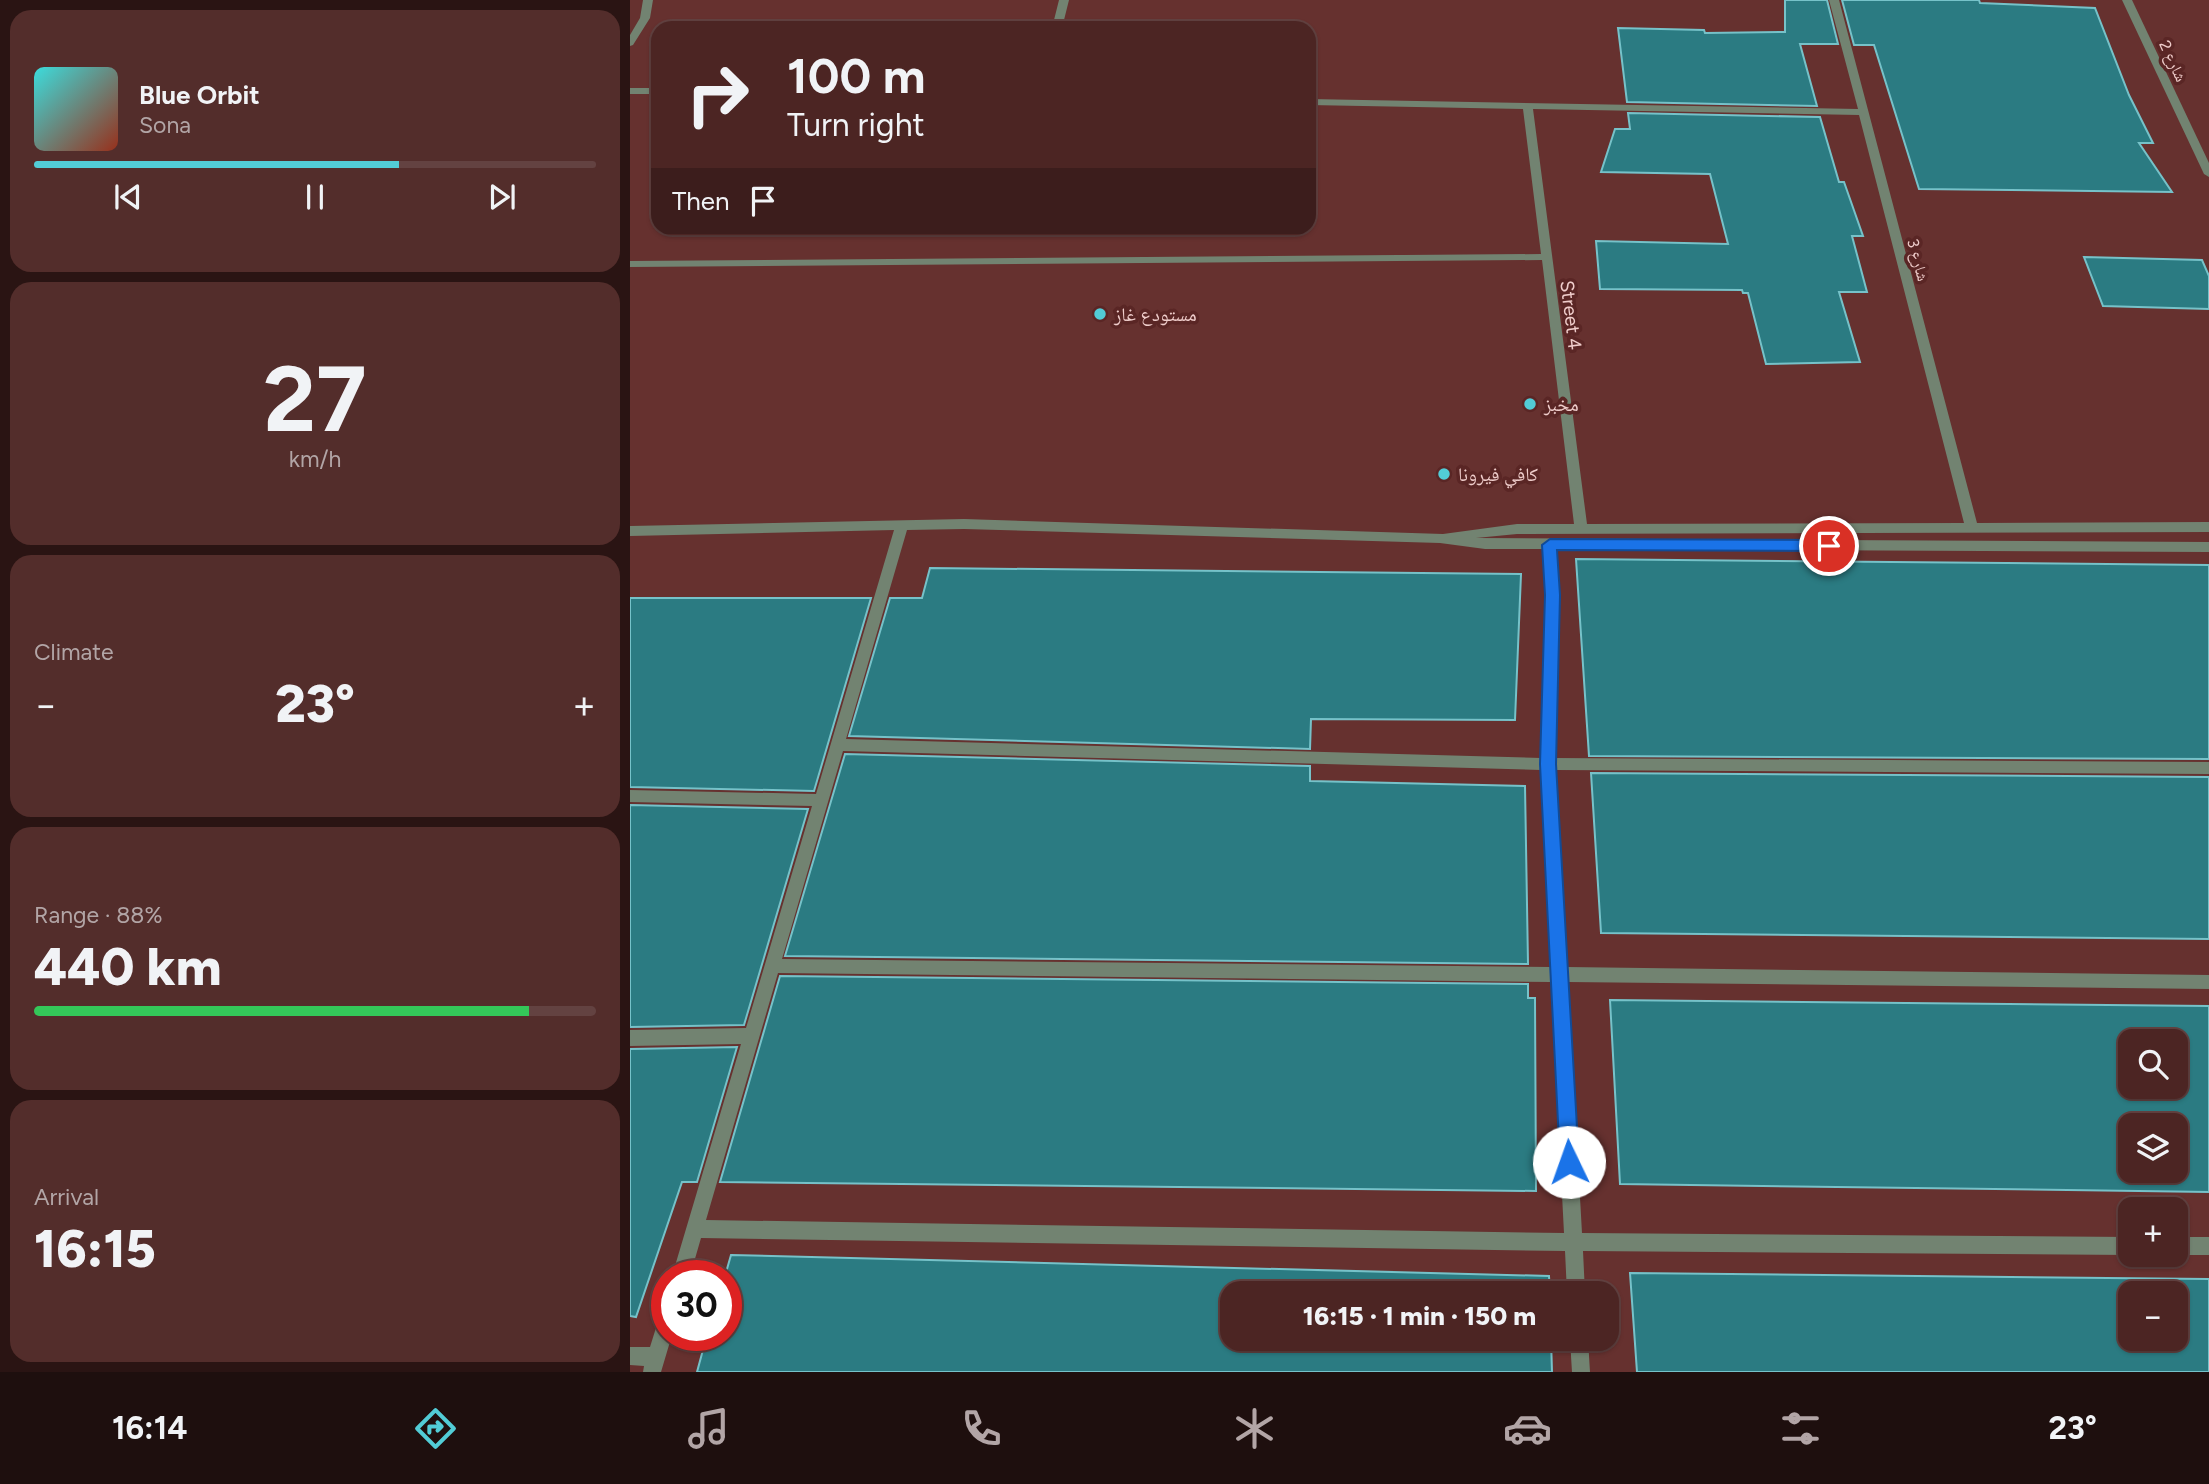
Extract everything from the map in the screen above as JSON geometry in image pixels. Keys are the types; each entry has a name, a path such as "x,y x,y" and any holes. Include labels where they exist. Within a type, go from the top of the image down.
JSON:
{"street":[{"path":"630,43 645,18 648,0"},
{"path":"1059,21 1064,0"},
{"name":"شارع 3","path":"1835,0 1972,528"},
{"name":"شارع 2","path":"2127,0 2209,174"},
{"path":"630,91 651,91"},
{"path":"1316,102 1863,112"},
{"name":"Street 4","path":"1528,107 1581,528"},
{"path":"630,264 1546,257"},
{"path":"686,1260 902,525"},
{"path":"630,531 902,525 1440,538 1485,544 2209,547"},
{"path":"1440,538 1485,530 1581,528 2209,527"},
{"path":"1550,545 1553,595 1548,764 1576,1281"},
{"path":"838,745 1548,764 2209,768"},
{"path":"630,796 822,800"},
{"path":"773,966 1560,977 2209,982"},
{"path":"630,1038 752,1036"},
{"path":"695,1229 1574,1242 2118,1246"},
{"path":"2188,1246 2209,1246"},
{"path":"1580,1351 1581,1372"},
{"path":"630,1356 654,1364"}],"building":[{"path":"1785,0 1827,0 1838,44 1800,44 1817,106 1627,102 1618,28 1704,30 1705,33 1785,32"},
{"path":"1842,0 1979,0 1980,3 2095,8 2129,95 2153,143 2139,143 2172,192 1919,189 1874,45 1854,45"},
{"path":"1628,113 1820,117 1839,182 1844,182 1863,236 1852,236 1867,292 1839,292 1860,362 1766,364 1748,293 1743,293 1742,290 1600,289 1596,241 1728,244 1710,174 1601,172 1615,129 1630,129"},
{"path":"2084,257 2202,260 2209,276 2209,309 2103,306"},
{"path":"1576,559 2209,565 2209,759 1589,756"},
{"path":"930,568 1521,574 1515,720 1311,719 1310,749 849,736 890,598 922,598"},
{"path":"630,598 871,598 814,791 630,787"},
{"path":"845,754 1310,766 1310,781 1525,786 1528,964 785,956"},
{"path":"1591,773 2209,777 2209,939 1601,933"},
{"path":"630,805 808,809 744,1025 630,1027"},
{"path":"780,976 1528,984 1528,998 1535,998 1536,1191 720,1182"},
{"path":"1610,1000 2209,1006 2209,1192 1620,1184"},
{"path":"737,1047 697,1182 682,1182 655,1260 651,1260 651,1273 636,1317 630,1316 630,1049"},
{"path":"731,1255 1549,1276 1549,1281 1220,1281 1220,1351 1551,1351 1552,1372 697,1372 703,1351 742,1351 742,1260 730,1260"},
{"path":"1630,1273 2209,1279 2209,1372 1637,1372"}],"place":[{"name":"مستودع غاز","path":"1100,314"},
{"name":"مخبز","path":"1530,404"},
{"name":"كافي فيرونا","path":"1444,474"}],"route":[{"path":"1569,1162 1548,764 1553,595 1550,545 1829,546"}]}
